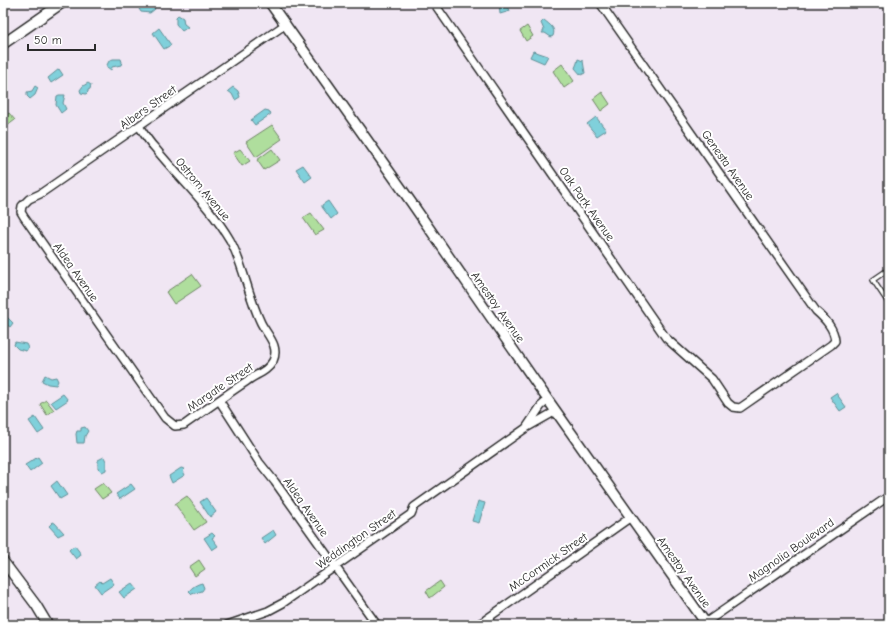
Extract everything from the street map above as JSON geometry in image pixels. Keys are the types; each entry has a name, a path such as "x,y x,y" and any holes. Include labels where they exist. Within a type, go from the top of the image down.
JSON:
{"street":[{"path":"3,44 62,3"},
{"name":"Amestoy Avenue","path":"270,3 706,624"},
{"name":"Oak Park Avenue","path":"434,3 666,338 712,379 728,403 733,407 740,408 829,347 835,341"},
{"name":"Genesta Avenue","path":"600,3 816,311 827,322 833,332 835,341"},
{"name":"Albers Street","path":"22,206 25,202 40,194 286,24"},
{"name":"Ostrom Avenue","path":"139,126 154,148 213,214 230,240 242,266 261,323 274,342 274,359"},
{"name":"Aldea Avenue","path":"22,206 22,212 28,224 164,418 174,426"},
{"name":"Margate Street","path":"174,426 184,425 249,379 263,372 270,366 274,359"},
{"name":"Aldea Avenue","path":"218,400 259,462 275,482 376,625"},
{"name":"Weddington Street","path":"526,428 541,406 548,400"},
{"name":"Weddington Street","path":"227,625 268,611 283,603 411,514 414,507 526,428 556,411"},
{"name":"Magnolia Boulevard","path":"706,624 889,496"},
{"name":"McCormick Street","path":"478,625 631,517"},
{"path":"3,560 36,605 48,625"}],"lane":[{"path":"889,269 873,280 889,304"}],"green space":[{"path":"527,26 533,36 526,41 520,31"},
{"path":"562,64 574,81 564,88 553,71"},
{"path":"602,92 610,104 601,111 593,99"},
{"path":"9,113 15,120 7,126 3,121 3,117"},
{"path":"272,125 282,139 256,157 246,142"},
{"path":"240,149 250,161 242,166 233,153"},
{"path":"272,149 280,160 264,170 257,160"},
{"path":"311,213 324,230 315,235 303,218"},
{"path":"192,274 201,286 174,304 166,292"},
{"path":"46,400 54,410 47,415 40,404"},
{"path":"103,483 111,493 102,499 94,489"},
{"path":"187,496 206,522 194,530 175,504"},
{"path":"199,560 205,569 195,576 189,567"},
{"path":"440,581 444,587 430,598 426,591"}],"water":[{"path":"499,3 507,3 510,11 500,14"},
{"path":"152,5 155,9 150,13 141,12 139,9 142,7"},
{"path":"178,15 183,18 184,24 188,27 182,31 176,24 176,17"},
{"path":"544,20 554,31 553,36 551,37 545,33 542,33 544,30 541,23"},
{"path":"159,28 171,45 164,49 153,33"},
{"path":"533,51 548,56 544,63 530,57"},
{"path":"113,59 121,59 122,62 121,65 112,67 111,70 107,67 107,65 109,61"},
{"path":"578,59 583,61 585,73 581,75 575,68"},
{"path":"59,69 63,75 51,83 48,78"},
{"path":"88,83 91,85 88,92 86,94 81,93 80,90"},
{"path":"35,86 38,88 35,95 30,99 27,96 27,92 32,91"},
{"path":"233,87 238,91 240,97 235,100 232,94 228,91"},
{"path":"65,95 63,103 66,109 61,113 56,105 57,96"},
{"path":"265,110 269,111 271,114 255,125 251,120"},
{"path":"596,117 606,130 597,136 587,124"},
{"path":"303,165 312,177 305,182 296,169"},
{"path":"328,201 337,214 331,219 322,207 322,205"},
{"path":"4,310 7,312 7,317 13,323 10,327 3,322"},
{"path":"15,342 26,344 28,348 26,351 18,349 14,345"},
{"path":"45,375 51,378 56,377 58,381 56,385 48,384 42,381"},
{"path":"836,393 846,407 840,411 830,397"},
{"path":"63,394 68,400 56,408 51,402"},
{"path":"35,417 44,430 38,434 29,421"},
{"path":"85,427 88,431 85,436 84,443 77,443 77,431 81,431 81,428"},
{"path":"38,457 42,463 30,472 25,465"},
{"path":"104,457 106,461 106,470 102,472 98,468 98,460"},
{"path":"181,468 185,469 183,471 185,475 172,483 169,476"},
{"path":"57,481 67,495 60,499 51,486"},
{"path":"131,484 135,489 120,499 116,494"},
{"path":"206,498 216,512 210,517 200,502"},
{"path":"478,501 485,503 479,523 472,521"},
{"path":"53,522 64,533 58,536 49,526"},
{"path":"273,530 276,535 265,544 261,538"},
{"path":"212,533 215,536 212,538 218,546 212,550 204,538"},
{"path":"75,546 81,554 76,559 69,550"},
{"path":"110,578 114,584 101,593 95,585 100,581 102,583"},
{"path":"132,583 137,589 124,598 119,592"},
{"path":"202,583 204,588 202,591 192,594 189,591 198,584"}]}
